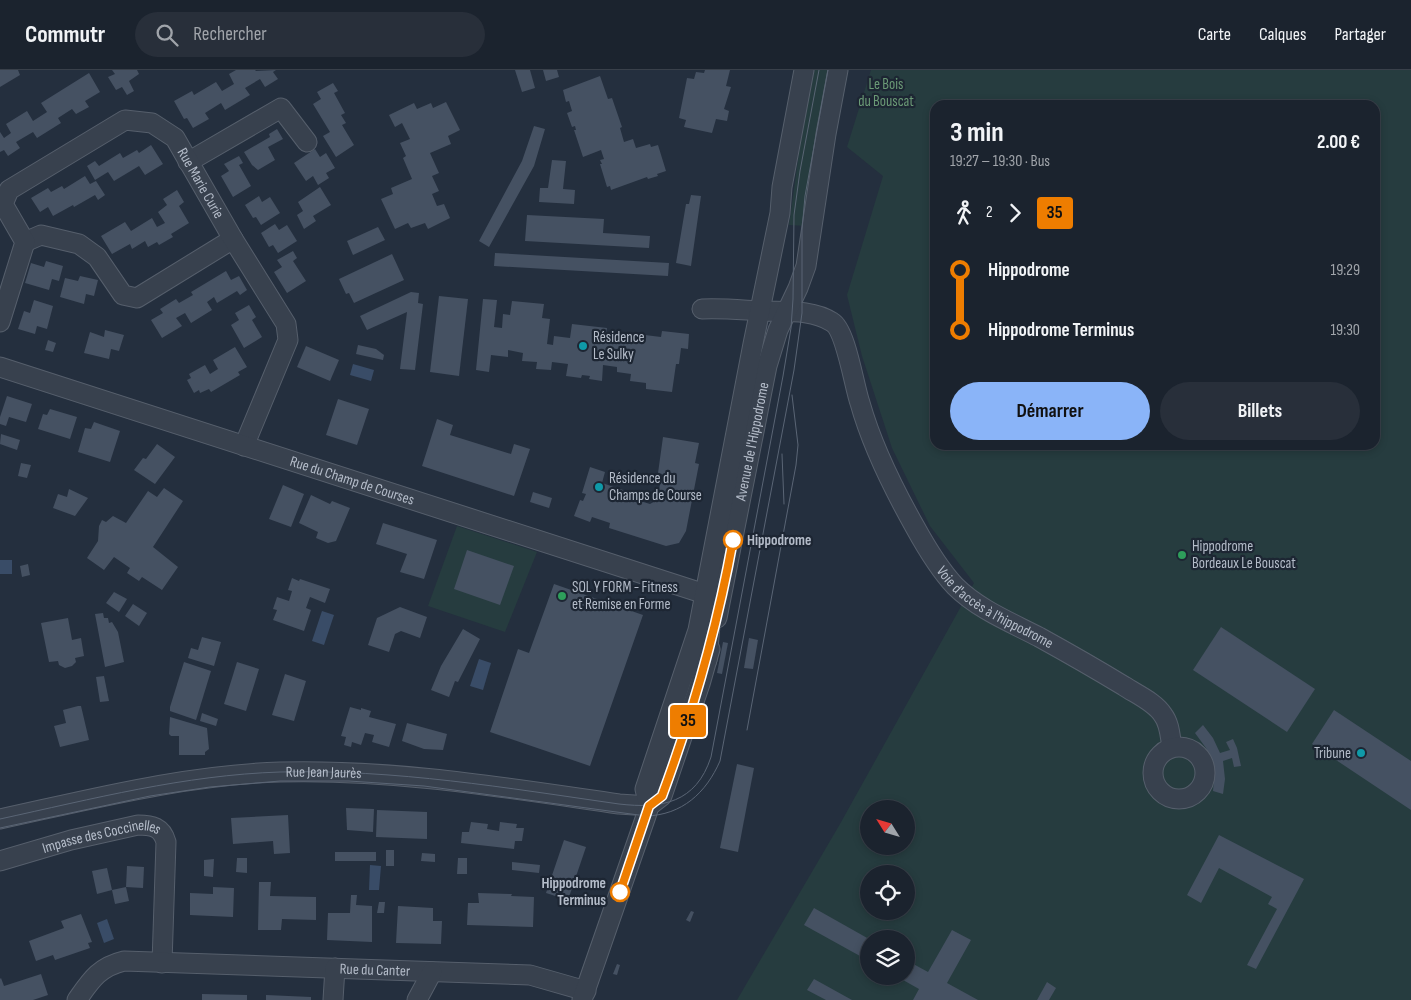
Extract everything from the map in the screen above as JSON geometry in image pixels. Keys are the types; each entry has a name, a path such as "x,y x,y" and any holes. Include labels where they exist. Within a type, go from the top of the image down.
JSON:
{"street":[{"name":"Avenue de l'Hippodrome","path":"649,806 644,789 698,630 706,594 780,213 782,186 804,70"},
{"name":"Avenue de l'Hippodrome","path":"584,996 649,806 662,796 707,660 726,578 762,386 771,348 806,266 826,134 838,70"},
{"path":"188,162 281,108 307,142"},
{"name":"Rue Marie Curie","path":"25,242 3,204 9,190 125,120 152,123 175,138 233,239 286,324 288,340 244,446"},
{"path":"0,322 25,242 41,235 79,244 97,257 123,294 137,298 233,239"},
{"name":"Voie d'accès à l'hippodrome","path":"702,309 726,308 787,312 818,316 833,322 837,326 844,342 860,403 884,465 925,545 953,584 966,596 1000,618 1073,656 1149,702 1163,714 1170,730 1172,747"},
{"name":"Rue du Champ de Courses","path":"0,367 706,594"},
{"path":"707,660 712,602 711,598 706,594 713,591 726,578"},
{"name":"Rue Jean Jaurès","path":"0,819 159,785 279,772 385,774 424,777 619,804 649,806"},
{"name":"Impasse des Coccinelles","path":"0,861 71,840 138,825 149,825 160,829 164,834 166,842 162,963"},
{"name":"Rue du Canter","path":"76,1000 93,977 104,968 124,961 530,975 584,996"},
{"path":"333,1000 335,968"},
{"path":"417,1000 432,972"}],"green space":[{"path":"814,70 832,70 806,226 789,225 800,145"},
{"name":"Hippodrome Bordeaux Le Bouscat","path":"871,70 1411,70 1411,1000 737,1000 840,824 974,583 930,526 892,448 862,356 847,295 883,176 847,147"},
{"path":"457,526 537,552 505,632 428,606"}],"water":[{"path":"353,364 374,370 371,381 350,375"},
{"path":"0,560 12,560 12,574 0,574"},
{"path":"322,611 334,615 324,645 312,641"},
{"path":"479,659 491,663 483,690 470,686"},
{"path":"370,865 381,866 379,890 369,890"},
{"path":"107,919 114,939 104,943 97,923"}],"building":[{"path":"0,70 18,70 20,75 0,87"},
{"path":"112,70 137,70 139,74 129,81 134,91 127,95 122,87 116,90 108,77 115,74"},
{"path":"236,70 276,70 273,72 278,79 265,87 260,79 245,88 250,95 225,110 221,103 205,113 209,119 193,128 187,118 184,119 174,101 192,91 194,95 216,82 222,91 234,84 229,74"},
{"path":"515,70 530,70 535,88 522,92"},
{"path":"543,70 557,70 559,77 546,81"},
{"path":"705,70 730,70 726,86 731,87 724,109 729,111 727,121 716,119 712,133 684,127 686,120 679,118 687,78 694,79 696,72 704,73"},
{"path":"89,73 100,92 85,101 89,107 76,114 72,109 58,118 61,123 37,138 33,132 16,142 20,148 8,156 4,150 0,152 0,132 4,138 11,133 6,124 27,111 33,121 47,112 41,103"},
{"path":"600,76 608,99 612,98 622,127 620,128 624,142 633,139 636,148 650,144 651,147 658,145 666,171 657,174 658,176 648,179 647,177 611,190 610,186 607,187 600,164 602,164 600,160 604,159 601,150 583,157 574,130 576,130 575,126 572,127 567,113 572,111 569,101 566,102 563,90"},
{"path":"333,83 338,91 334,93 345,113 341,115 346,123 342,125 354,145 336,157 323,136 330,132 313,104 321,99 317,92"},
{"path":"446,102 460,130 448,136 451,144 430,153 439,173 432,176 439,191 432,194 437,206 444,204 450,218 428,229 425,223 411,228 408,223 395,229 381,199 393,194 391,188 412,179 403,158 406,156 400,143 410,139 402,123 395,127 389,115 414,103 417,109 431,103 433,108"},
{"path":"534,126 545,129 534,166 489,247 479,241 522,161"},
{"path":"277,129 283,139 268,147 275,160 258,170 252,165 244,152 270,137 269,134"},
{"path":"151,145 163,164 145,175 139,166 114,181 108,172 95,180 87,166 95,161 99,166 120,153 123,158 137,150 139,153"},
{"path":"315,149 320,157 326,153 335,168 326,173 329,178 318,185 313,176 306,181 294,163"},
{"path":"239,156 243,163 239,165 251,186 233,197 221,176 229,171 224,164"},
{"path":"552,160 566,161 563,189 575,190 574,204 539,202 540,188 548,188"},
{"path":"85,176 90,184 96,181 105,195 98,200 95,195 53,216 48,207 40,212 31,198 48,188 51,192 62,186 64,189"},
{"path":"320,187 331,205 313,216 316,221 304,229 297,215 303,211 298,202"},
{"path":"177,190 184,202 179,206 189,223 171,234 173,237 159,245 157,242 148,247 145,241 132,249 130,244 112,254 101,236 125,222 131,231 152,218 157,227 165,223 158,212 167,205 163,199"},
{"path":"691,195 701,196 691,266 676,263 686,204 689,204"},
{"path":"259,196 262,202 270,197 280,213 261,225 256,217 253,218 245,205"},
{"path":"527,215 604,219 603,233 650,236 649,248 525,241"},
{"path":"275,224 279,230 287,225 297,241 278,253 273,245 269,247 261,233"},
{"path":"378,227 385,240 353,255 347,241"},
{"path":"293,251 297,258 293,261 306,281 287,293 274,272 282,267 277,260"},
{"path":"495,253 669,263 668,276 494,266"},
{"path":"392,254 404,280 354,303 349,293 346,294 339,279"},
{"path":"46,261 63,266 59,281 52,279 49,290 25,283 31,263 44,267"},
{"path":"226,271 231,280 239,276 247,290 240,295 237,291 217,303 214,297 207,302 212,310 191,323 185,313 176,318 182,326 162,338 151,320 163,313 160,309 176,299 179,303 193,295 191,292"},
{"path":"80,276 98,280 94,296 86,294 84,304 60,297 65,278 78,281"},
{"path":"411,292 419,293 418,303 423,304 415,370 400,369 407,312 367,330 360,316"},
{"path":"439,296 468,299 459,376 430,372"},
{"name":"Résidence Le Sulky","path":"483,299 497,300 494,327 502,328 503,314 510,315 512,301 544,304 542,318 550,319 547,344 553,345 554,336 570,338 572,324 607,328 605,342 619,344 620,340 636,342 637,334 661,337 662,331 689,334 688,349 681,348 679,364 676,364 672,392 646,389 646,383 630,381 631,374 617,372 617,367 603,365 602,381 589,379 590,376 582,375 581,378 566,376 568,364 552,362 551,370 536,369 537,362 522,361 523,353 508,350 508,357 491,355 489,372 476,370"},
{"path":"34,300 53,306 47,329 37,326 35,334 18,329 24,311 30,313"},
{"path":"249,305 256,317 252,320 262,337 244,348 231,325 239,320 235,313"},
{"path":"105,330 124,335 119,351 111,349 109,359 84,353 90,332 104,337"},
{"path":"48,340 56,343 53,352 45,350"},
{"path":"358,345 376,349 384,355 383,360 356,354"},
{"path":"306,346 339,360 330,381 297,367"},
{"path":"235,347 247,367 238,372 240,375 211,392 209,389 200,393 199,390 194,393 187,380 191,378 189,374 205,365 210,374 218,369 213,360"},
{"path":"7,396 32,404 26,422 9,417 6,426 0,424 0,417"},
{"path":"338,399 369,409 357,445 326,435"},
{"path":"50,409 77,417 70,439 38,429 43,414 47,415"},
{"path":"437,419 453,425 450,435 511,454 514,444 530,449 514,496 422,466"},
{"path":"94,422 120,431 110,462 78,452 85,428 91,429"},
{"path":"1,434 20,440 17,450 0,444"},
{"name":"Résidence du Champs de Course","path":"663,437 699,443 695,463 699,464 686,531 679,543 666,546 609,528 610,523 592,517 590,522 574,516 580,500 583,501 586,494 582,493 590,467 605,472 602,483 629,492 627,497 650,504 657,500 662,474 658,473"},
{"path":"157,444 175,457 155,484 134,470 143,458 146,459"},
{"path":"21,463 31,465 27,478 18,476"},
{"path":"283,485 304,494 291,527 269,519"},
{"path":"164,488 183,501 153,547 178,567 162,590 142,577 139,581 127,573 130,568 114,557 104,570 87,558 98,541 99,526 102,520 106,522 113,516 126,523 148,491 157,497"},
{"path":"69,489 88,498 75,516 53,508 58,494 67,497"},
{"path":"533,492 552,498 549,508 530,502"},
{"path":"311,495 330,504 332,501 350,508 336,541 328,543 316,538 318,532 299,523"},
{"path":"383,523 437,540 424,579 400,572 407,554 376,544"},
{"path":"467,550 514,566 500,605 454,589"},
{"path":"28,564 30,575 22,577 20,566"},
{"path":"292,578 330,589 325,603 310,597 306,608 311,610 304,631 273,620 277,610 273,609 277,597 289,601 292,591 288,590"},
{"path":"554,584 643,615 590,766 490,732 518,649 529,653"},
{"path":"114,592 127,599 119,612 106,603"},
{"path":"133,604 147,613 139,626 125,616"},
{"path":"400,607 427,617 420,638 401,631 395,634 389,652 368,645 377,618"},
{"path":"103,613 104,618 108,618 109,623 112,622 118,632 124,662 105,667 95,614"},
{"path":"68,618 72,640 81,638 84,656 75,658 76,662 72,666 65,668 59,665 58,661 49,662 41,623"},
{"path":"1221,627 1315,689 1287,732 1193,670"},
{"path":"463,629 480,639 458,682 455,681 449,697 431,690 441,666"},
{"path":"202,637 221,642 214,666 188,658 191,648 198,650"},
{"path":"749,638 758,640 753,669 744,668"},
{"path":"723,642 728,643 722,674 717,673"},
{"path":"184,662 211,671 196,720 170,711"},
{"path":"237,662 259,669 246,711 224,704"},
{"path":"285,674 306,681 294,721 272,715"},
{"path":"104,676 109,701 100,702 96,677"},
{"path":"81,706 89,740 60,747 54,726 66,723 63,710"},
{"path":"350,707 371,711 369,717 396,724 389,747 372,742 374,735 365,733 361,745 352,742 351,747 344,745 346,737 341,736"},
{"name":"Tribune","path":"1334,710 1411,761 1411,810 1312,744"},
{"path":"202,713 218,719 216,726 200,721"},
{"path":"170,717 207,728 209,749 205,752 205,755 179,755 179,736 171,736 169,734"},
{"path":"407,723 447,734 443,750 424,749 402,741"},
{"path":"1203,725 1213,738 1220,753 1230,750 1226,742 1233,739 1237,748 1241,766 1234,767 1232,758 1223,761 1225,779 1223,794 1213,791 1214,780 1211,762 1206,748 1195,733"},
{"path":"737,764 754,768 738,852 720,848"},
{"path":"346,808 374,809 373,832 347,830"},
{"path":"377,810 427,812 427,839 376,837"},
{"path":"288,815 290,853 274,854 273,841 233,844 231,818"},
{"path":"471,822 488,824 487,829 499,831 500,822 517,824 516,828 524,828 522,841 515,841 514,849 461,843 462,832 469,832"},
{"path":"1219,835 1304,879 1256,969 1247,965 1277,909 1268,904 1272,897 1219,868 1201,903 1187,895"},
{"path":"564,840 586,847 568,900 546,893"},
{"path":"386,850 394,850 394,866 386,866"},
{"path":"335,852 376,852 376,861 335,861"},
{"path":"422,853 435,854 435,862 421,861"},
{"path":"237,858 247,858 247,873 236,872"},
{"path":"458,858 467,858 467,874 457,874"},
{"path":"214,859 213,877 204,876 204,860"},
{"path":"512,862 540,865 539,873 512,870"},
{"path":"127,866 144,867 143,888 126,887"},
{"path":"107,868 112,890 97,894 92,871"},
{"path":"259,882 271,882 270,896 316,897 316,920 282,919 281,930 258,930"},
{"path":"126,887 129,901 115,904 112,890"},
{"path":"213,887 234,888 233,917 190,915 190,893 213,894"},
{"path":"478,893 534,897 533,927 467,925 468,903 479,903"},
{"path":"351,895 357,895 356,905 372,906 372,942 327,940 328,913 350,913"},
{"path":"379,902 385,902 384,913 377,913"},
{"path":"398,906 433,908 433,921 442,921 441,944 396,943"},
{"path":"814,908 860,934 860,956 804,925"},
{"path":"691,911 694,912 690,922 686,920"},
{"path":"81,914 92,942 88,943 90,948 55,960 53,955 36,961 29,941 64,928 61,921"},
{"path":"952,930 971,940 947,983 978,1000 913,1000 919,989 912,985 915,985 915,965 928,972"},
{"path":"617,964 620,965 617,975 613,974"},
{"path":"41,974 48,995 33,1000 0,1000 1,978 4,986"},
{"path":"814,979 852,1000 826,1000 807,990"},
{"path":"1047,982 1056,988 1049,1000 1037,1000"},
{"path":"202,994 247,995 247,1000 202,1000"},
{"path":"266,995 311,997 311,1000 266,1000"}],"tram line":[{"path":"0,819 174,783 244,774 280,772 366,773 451,781 635,805 663,803 676,800 687,793 705,772 711,757 783,376 791,328 793,299 794,215 800,171 819,70"},
{"path":"0,828 150,796 210,787 280,781 349,781 424,786 646,816 659,815 682,807 700,792 708,783 720,761 794,370 802,313 802,230 805,196 828,70"},
{"path":"747,730 796,465 798,445 792,395"},
{"path":"782,454 784,504"}],"bus line":[{"name":"35","path":"620,892 649,806 662,796 700,684 714,634 733,540"}],"place":[{"name":"Résidence Le Sulky","path":"583,346"},
{"name":"Résidence du Champs de Course","path":"599,487"},
{"name":"Hippodrome","path":"733,540"},
{"name":"Hippodrome Bordeaux Le Bouscat","path":"1182,555"},
{"name":"SOL Y FORM - Fitness et Remise en Forme","path":"562,596"},
{"name":"Tribune","path":"1361,753"},
{"name":"Hippodrome Terminus","path":"620,892"}],"park label":[{"name":"Le Bois du Bouscat","path":"886,92"}]}
